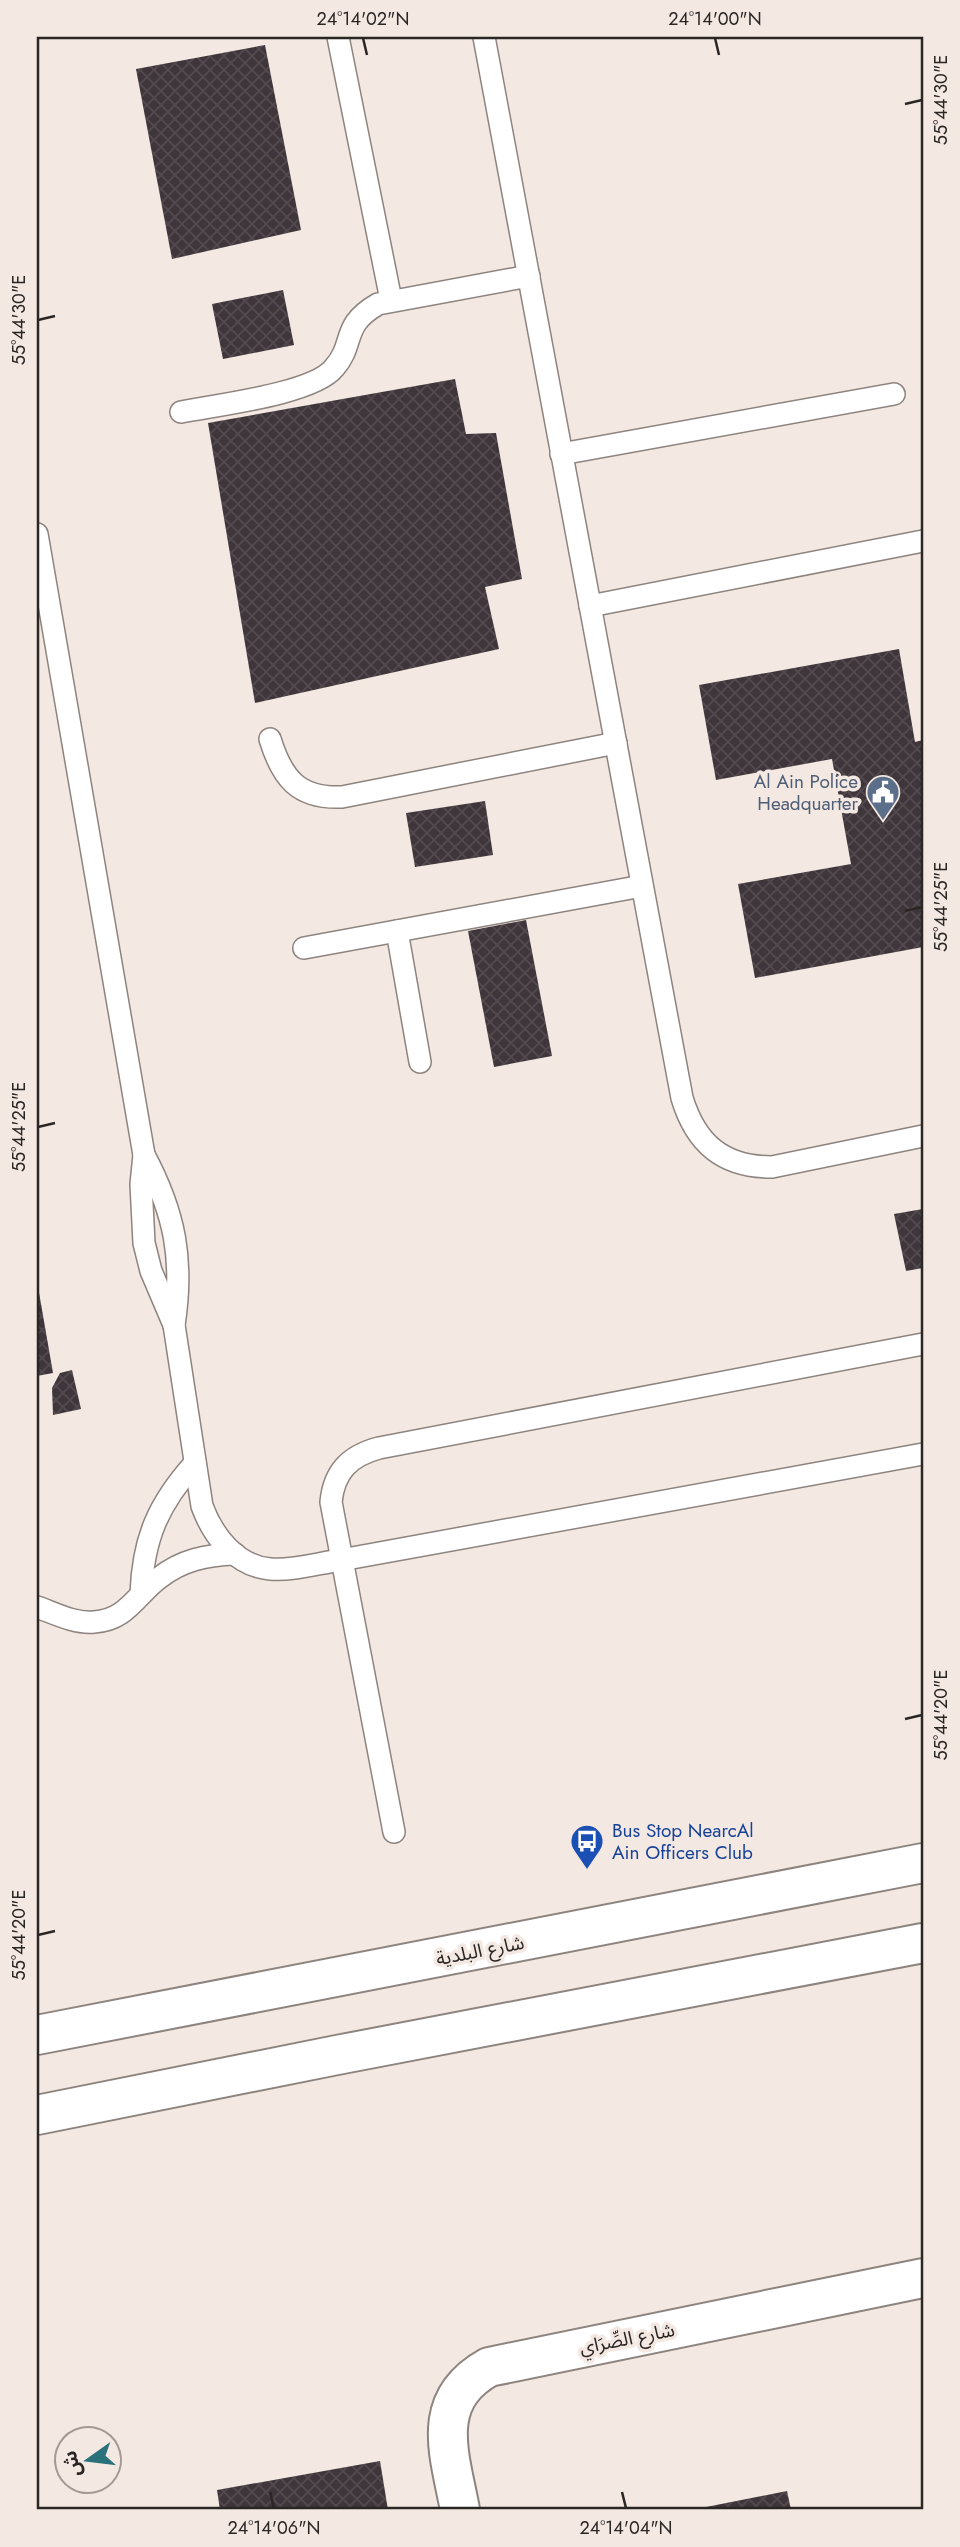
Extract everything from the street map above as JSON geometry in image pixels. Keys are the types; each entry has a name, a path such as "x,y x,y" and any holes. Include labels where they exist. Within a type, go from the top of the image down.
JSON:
{"main road":[{"name":"شارع البلدية","path":"37,2035 923,1863"},
{"path":"37,2115 923,1943"},
{"name":"شارع الصِّرَاي","path":"460,2510 446,2436 447,2418 464,2385 489,2367 923,2278"}],"lane":[{"path":"338,37 391,300"},
{"path":"484,37 687,1117 709,1147 724,1157 740,1164 772,1167 923,1136"},
{"path":"181,412 296,389 322,380 341,360 349,333 356,321 365,311 377,304 529,276"},
{"path":"561,454 894,394"},
{"path":"37,534 43,608 144,1155 141,1184 144,1243 151,1271 174,1325 202,1506 209,1525 220,1541 252,1564 271,1569 341,1560 923,1454"},
{"path":"590,606 923,541"},
{"path":"270,739 283,773 294,785 324,798 342,797 616,743"},
{"path":"304,948 642,886"},
{"path":"397,932 420,1062"},
{"path":"144,1155 169,1209 176,1237 179,1276 174,1325"},
{"path":"394,1832 331,1502 332,1487 339,1472 350,1460 363,1452 923,1344"},
{"path":"141,1594 146,1546 154,1523 172,1491 195,1463"},
{"path":"37,1607 78,1621 93,1623 108,1620 133,1605 157,1579 183,1563 213,1555 235,1554"}],"building":[{"path":"265,45 301,230 172,259 136,69"},
{"path":"283,290 294,345 223,359 212,304"},
{"path":"455,379 466,434 496,433 522,579 485,587 499,649 255,703 208,423"},
{"name":"Al Ain Police Headquarter","path":"899,649 915,742 923,740 923,947 755,978 738,884 851,864 832,759 716,780 699,685"},
{"path":"485,801 493,855 415,867 406,813"},
{"path":"526,920 552,1056 494,1067 468,931"},
{"path":"923,1209 923,1268 906,1271 894,1214"},
{"path":"37,1281 53,1373 37,1376"},
{"path":"72,1370 81,1409 53,1415 52,1388 60,1373"},
{"path":"380,2461 388,2510 220,2510 217,2490"},
{"path":"787,2491 791,2510 696,2510 696,2509"}],"place":[{"name":"Al Ain Police Headquarter","path":"883,822"},
{"name":"Bus Stop NearcAl Ain Officers Club","path":"587,1871"}]}
